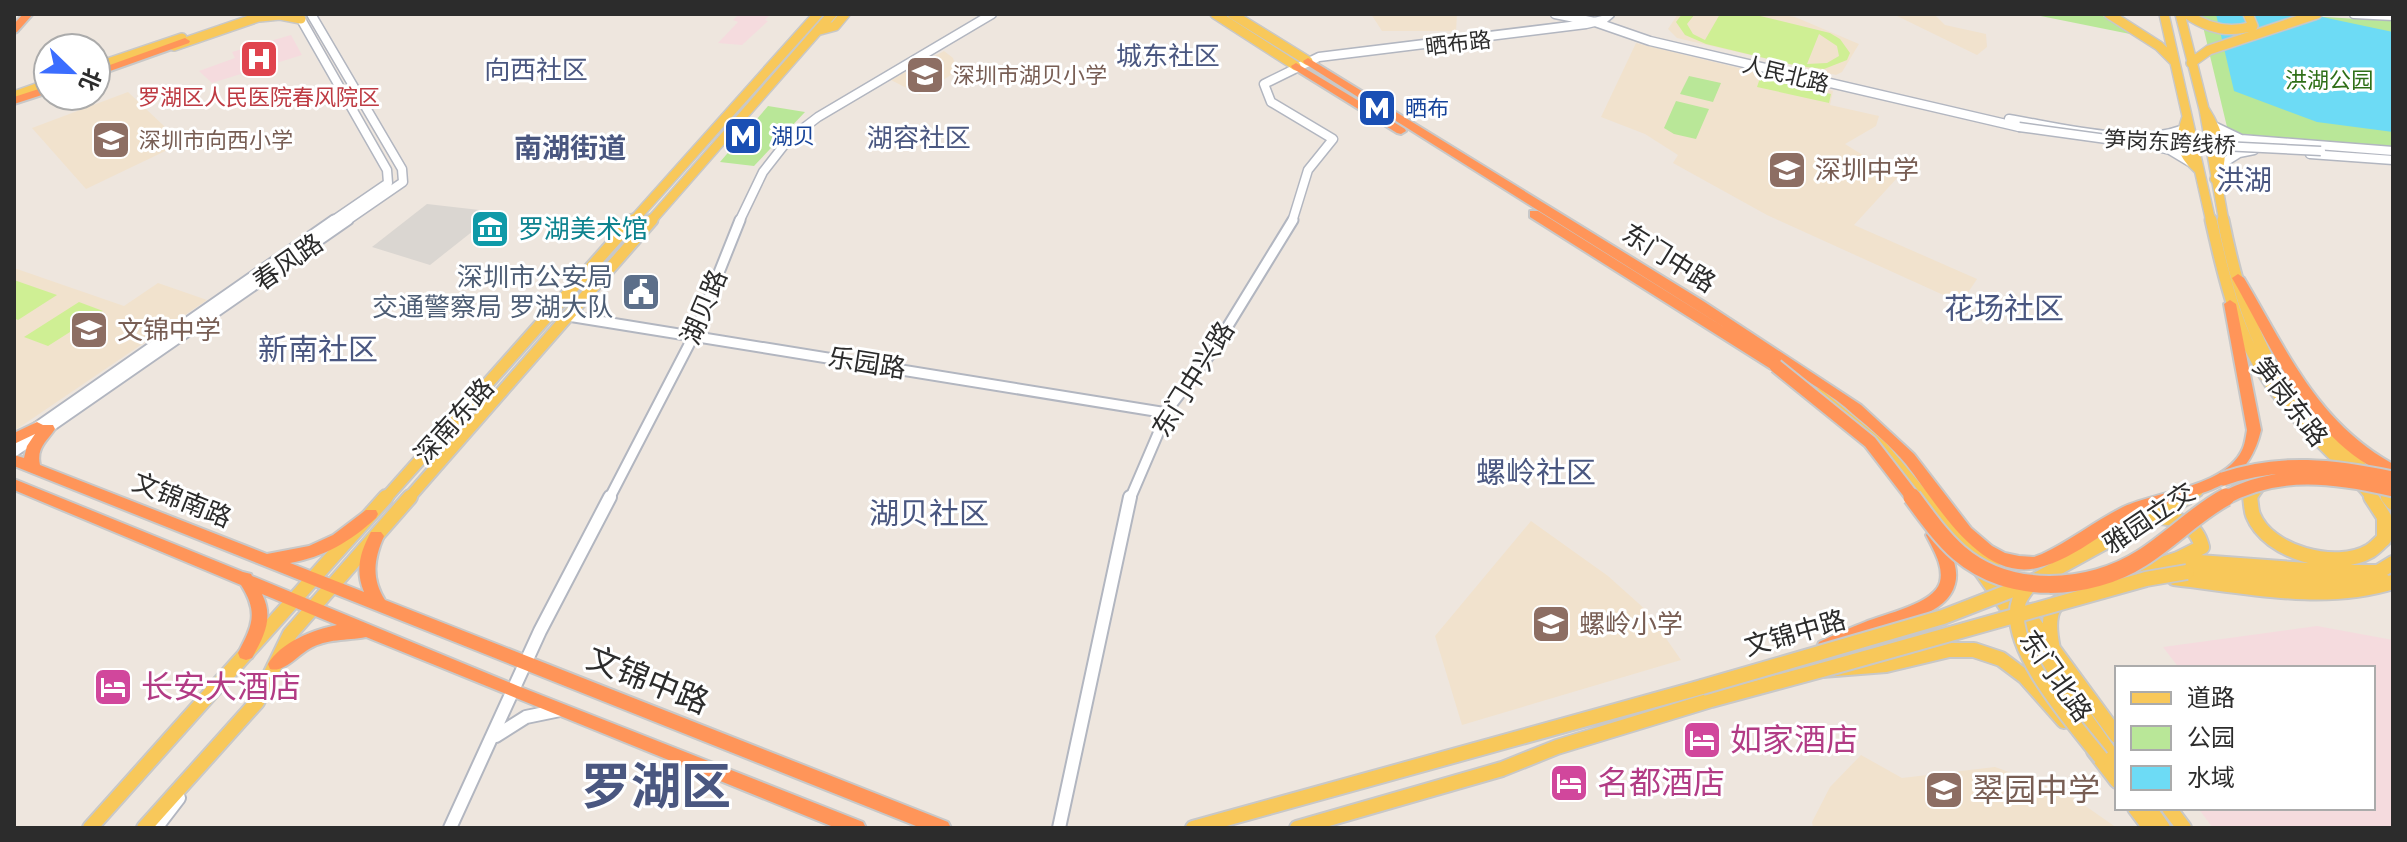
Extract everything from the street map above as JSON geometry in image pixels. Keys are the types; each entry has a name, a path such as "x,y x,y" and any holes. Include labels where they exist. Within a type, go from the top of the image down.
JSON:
{"highway":[{"path":"14,19 19,14"},
{"path":"14,33 30,14"},
{"path":"112,67 185,41"},
{"name":"东门中路","path":"1302,64 1776,366"},
{"name":"东门中路","path":"1302,64 1698,304 1856,408 1909,458 1966,532"},
{"path":"2238,278 2304,392 2347,442 2393,471"},
{"path":"2223,479 2251,446 2253,421 2230,304"},
{"name":"雅园立交","path":"1776,366 1854,427 1958,552 1988,571 2025,582 2058,586 2115,576 2212,504 2264,482 2323,479 2393,490"},
{"path":"14,441 42,428"},
{"path":"34,467 31,458 33,446 42,428"},
{"name":"文锦南路","path":"14,460 332,586"},
{"name":"文锦中路","path":"2197,491 2250,469 2298,465 2393,478"},
{"path":"1810,656 1859,630 1924,608 1939,599 1947,588 1950,574 1948,560 1903,483"},
{"name":"文锦南路","path":"16,485 312,608"},
{"name":"雅园立交","path":"1966,532 2001,558 2034,563 2070,548 2126,512 2153,500 2197,491"},
{"path":"264,558 292,557 319,550 371,514"},
{"path":"376,536 368,553 364,577 380,606"},
{"path":"245,578 262,608 259,628 246,653"},
{"name":"文锦中路","path":"332,586 942,828"},
{"path":"312,608 857,828"},
{"path":"276,664 293,648 325,633 357,631 376,634"}],"main road":[{"path":"112,66 267,14"},
{"name":"深南东路","path":"90,828 818,14"},
{"name":"深南东路","path":"144,828 257,702 290,634 832,14"},
{"path":"817,31 835,26 845,14"},
{"name":"东门中路","path":"1215,14 1302,64"},
{"name":"东门中路","path":"1232,14 1302,64"},
{"path":"2109,14 2159,46 2176,63"},
{"name":"笋岗东路","path":"2164,14 2230,304 2251,353 2271,385 2297,418 2369,492 2384,517 2384,539 2378,547 2360,556 2338,560 2298,552 2262,529 2254,519 2249,502 2256,487 2264,482"},
{"name":"笋岗东路","path":"2180,14 2204,109 2215,179 2238,278 2257,338 2274,370 2320,428 2393,503"},
{"path":"2187,14 2218,28 2244,30 2254,23 2248,14"},
{"path":"2191,63 2202,54 2317,14"},
{"path":"112,66 255,16 307,15"},
{"path":"2204,109 2216,127 2223,163 2215,179"},
{"path":"2187,117 2181,130 2181,148 2199,171"},
{"name":"东门中路","path":"1776,366 1849,414 1888,449 1996,590"},
{"name":"文锦中路","path":"1297,828 1502,769 1810,656 1943,617 2031,583 2197,491"},
{"path":"2053,649 2048,619 2054,603 2065,595 2115,576 2200,552 2202,541 2184,522 2161,516 2151,517"},
{"name":"东门中路","path":"1966,532 2023,609"},
{"path":"2170,561 2205,561 2389,578"},
{"path":"2115,576 2150,575 2343,593 2373,590 2389,578 2393,563"},
{"path":"2115,576 2187,572"},
{"name":"文锦中路","path":"1193,828 1706,694 1822,670 2146,579 2187,572 2340,582 2389,578"},
{"path":"2031,583 2018,603 2020,638 2039,672 2109,760"},
{"name":"东门北路","path":"1996,590 2109,760"},
{"name":"东门北路","path":"2023,609 2115,733"},
{"path":"1822,670 1886,665 1960,648 1987,653 2001,659 2025,677 2109,760"},
{"path":"2136,810 2150,828"},
{"path":"2150,810 2163,828"},
{"path":"2170,810 2184,828"}],"street":[{"name":"湖贝路","path":"450,828 524,664 694,335 751,193 770,162 788,140 827,110 992,14"},
{"path":"1603,20 1620,14"},
{"path":"2354,14 2393,16"},
{"name":"春风路","path":"14,452 42,428 388,183 387,170 307,15"},
{"path":"1558,15 1567,23 1559,27"},
{"name":"人民北路","path":"1558,15 1603,20 1650,41 2019,126"},
{"name":"晒布路","path":"1302,64 1603,20"},
{"name":"晒布路","path":"1302,64 1319,57 1603,20"},
{"name":"东门中兴路","path":"1059,828 1132,488 1167,413 1212,352 1289,229 1296,217 1308,170 1333,139 1271,102 1264,84 1302,64"},
{"path":"1963,114 2124,134 2164,136 2181,130"},
{"path":"1963,114 2027,131 2159,147 2190,162"},
{"name":"笋岗东跨线桥","path":"2019,126 2108,140 2320,149 2393,156"},
{"path":"2216,127 2241,139 2393,156"},
{"path":"2241,139 2232,143 2248,150 2393,156"},
{"path":"2223,163 2248,150"},
{"name":"乐园路","path":"568,316 1167,413"},
{"path":"490,743 515,722 537,712 560,710"},
{"path":"156,828 205,761"}],"shaded area":[{"path":"739,14 769,16 765,20 768,21 742,45 718,43 738,22 733,20"},
{"path":"1371,14 1457,14 1456,31 1382,31"},
{"path":"1678,14 1777,14 1795,17 1859,44 1842,72 1836,75 1677,38 1668,29"},
{"path":"1893,14 1934,14 1945,25 1986,34 1987,47 1977,55"},
{"name":"罗湖区人民医院春风院区","path":"291,35 302,55 212,83 199,71 235,58 232,52"},
{"name":"深圳中学","path":"1636,43 1833,91 1830,105 1879,116 1876,126 1845,144 1898,177 1854,225 1977,279 1961,303 1767,215 1673,163 1678,155 1645,134 1601,117"},
{"name":"深圳市湖贝小学","path":"944,51 953,58 957,71 920,95 891,80"},
{"name":"深圳市向西小学","path":"128,92 182,143 86,189 32,128 75,112 112,112 112,98"},
{"path":"427,204 497,212 430,265 372,247"},
{"name":"文锦中学","path":"14,268 124,306 158,283 207,300 17,429 14,428"},
{"name":"螺岭小学","path":"1531,521 1608,576 1647,611 1681,660 1462,725 1435,636"},
{"path":"2317,626 2393,640 2393,828 2213,828 2200,810 2375,810 2375,666 2177,666 2163,647"},
{"name":"翠园中学","path":"1861,755 1902,778 1995,767 2067,793 2117,828 1813,828 1812,822 1830,787"}],"green space":[{"path":"1682,14 1695,14 1687,24 1693,34 1705,40 1720,14 1752,14 1830,33 1840,39 1850,53 1847,60 1824,69 1798,66 1706,44 1685,35 1676,22","holes":["1819,34 1837,46 1839,56 1827,63 1807,64"]},
{"path":"2031,14 2100,14 2130,34"},
{"name":"洪湖","path":"2200,14 2274,14 2393,21 2393,148 2242,134 2227,127"},
{"path":"1689,76 1721,83 1713,102 1680,94"},
{"path":"1760,78 1831,94 1829,103 1757,87"},
{"path":"1676,101 1709,109 1696,139 1674,134 1664,128"},
{"path":"768,106 805,112 754,166 720,162"},
{"path":"14,280 57,295 18,320 14,318"},
{"path":"79,302 103,311 48,346 24,337"}],"water":[{"name":"洪湖","path":"2216,14 2308,14 2393,32 2393,132 2317,122 2234,91"}],"place":[{"name":"罗湖区人民医院春风院区","path":"259,59"},
{"name":"深圳市湖贝小学","path":"925,75"},
{"name":"晒布","path":"1377,108"},
{"name":"湖贝","path":"743,136"},
{"name":"深圳市向西小学","path":"111,140"},
{"name":"深圳中学","path":"1787,170"},
{"name":"罗湖美术馆","path":"490,229"},
{"name":"深圳市公安局 交通警察局 罗湖大队","path":"641,292"},
{"name":"文锦中学","path":"89,330"},
{"name":"螺岭小学","path":"1551,624"},
{"name":"长安大酒店","path":"113,687"},
{"name":"如家酒店","path":"1702,740"},
{"name":"名都酒店","path":"1569,783"},
{"name":"翠园中学","path":"1944,790"}],"district":[{"name":"城东社区","path":"1168,56"},
{"name":"向西社区","path":"536,70"},
{"name":"湖容社区","path":"919,138"},
{"name":"南湖街道","path":"570,148"},
{"name":"洪湖","path":"2244,180"},
{"name":"花场社区","path":"2004,309"},
{"name":"新南社区","path":"318,350"},
{"name":"螺岭社区","path":"1536,473"},
{"name":"湖贝社区","path":"929,514"},
{"name":"罗湖区","path":"656,786"}],"park label":[{"name":"洪湖公园","path":"2329,80"}]}
